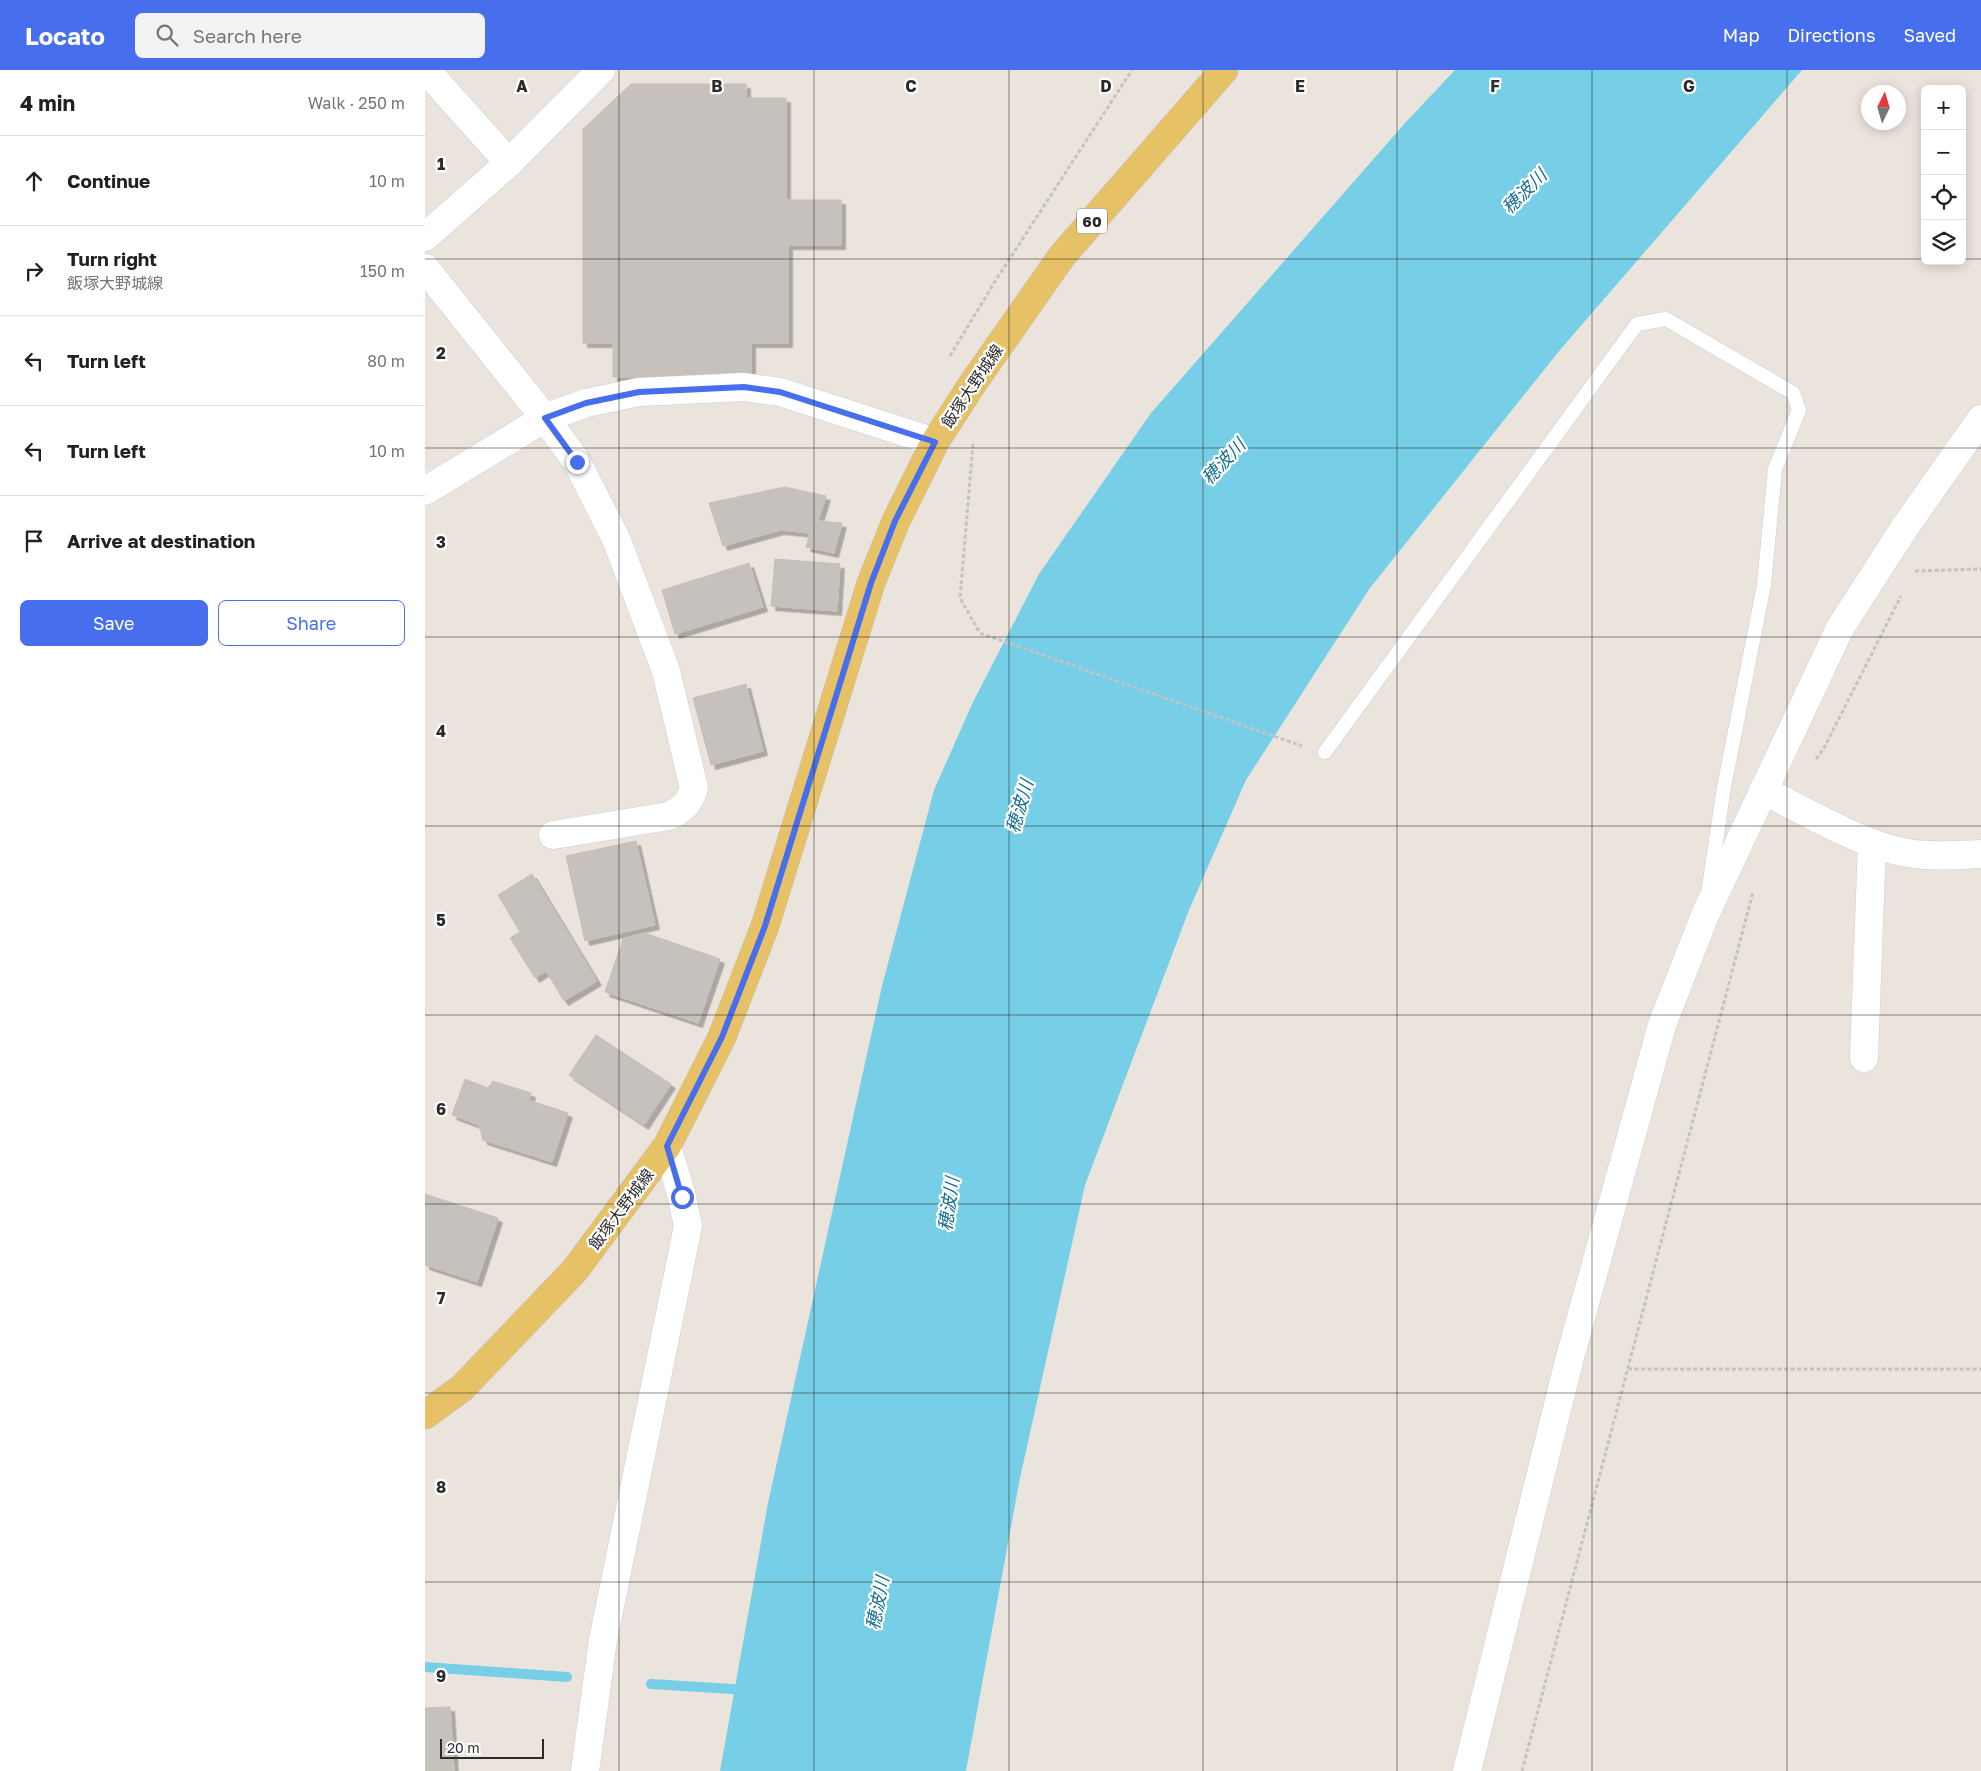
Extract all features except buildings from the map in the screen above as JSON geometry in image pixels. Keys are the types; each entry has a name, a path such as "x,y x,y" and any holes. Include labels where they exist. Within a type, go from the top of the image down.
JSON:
{"main road":[{"name":"飯塚大野城線","path":"425,1415 462,1388 575,1270 667,1146 722,1037 765,926 871,583 895,521 935,442 973,383 1061,256 1225,70"}],"street":[{"path":"427,70 509,163"},
{"path":"425,237 509,163 601,70"},
{"path":"425,268 545,418 577,462 617,541 666,672 694,788 690,800 683,809 669,816 553,835"},
{"path":"425,491 545,418 586,403 639,392 744,387 780,392 935,442"},
{"path":"1467,1771 1574,1341 1662,1025 1705,915 1839,628 1905,527 1981,419"},
{"path":"1763,790 1872,843 1907,853 1981,854"},
{"path":"1864,1058 1872,843"},
{"path":"585,1771 603,1640 687,1226 682,1197 667,1146"}],"lane":[{"path":"1325,752 1637,324 1667,319 1793,393 1799,410 1775,469 1764,585 1724,787 1705,915"}],"path":[{"path":"949,358 994,283 1132,70"},
{"path":"974,437 961,598 980,633 1285,742"},
{"path":"1914,571 1981,569"},
{"path":"1814,761 1824,748 1905,589"},
{"path":"1521,1771 1755,885"},
{"path":"1627,1368 1981,1369"}],"water":[{"name":"穂波川","path":"1455,70 1802,70 1560,350 1370,588 1246,780 1189,910 1085,1185 1020,1478 966,1771 720,1771 768,1503 882,986 934,790 973,702 1039,574 1151,413 1406,122"}],"waterway":[{"path":"425,1667 567,1677"},
{"path":"651,1684 748,1690"}],"route":[{"path":"577,462 545,418 586,403 639,392 744,387 780,392 935,442 895,521 871,583 765,926 722,1037 699,1087 667,1146 682,1197"}]}
